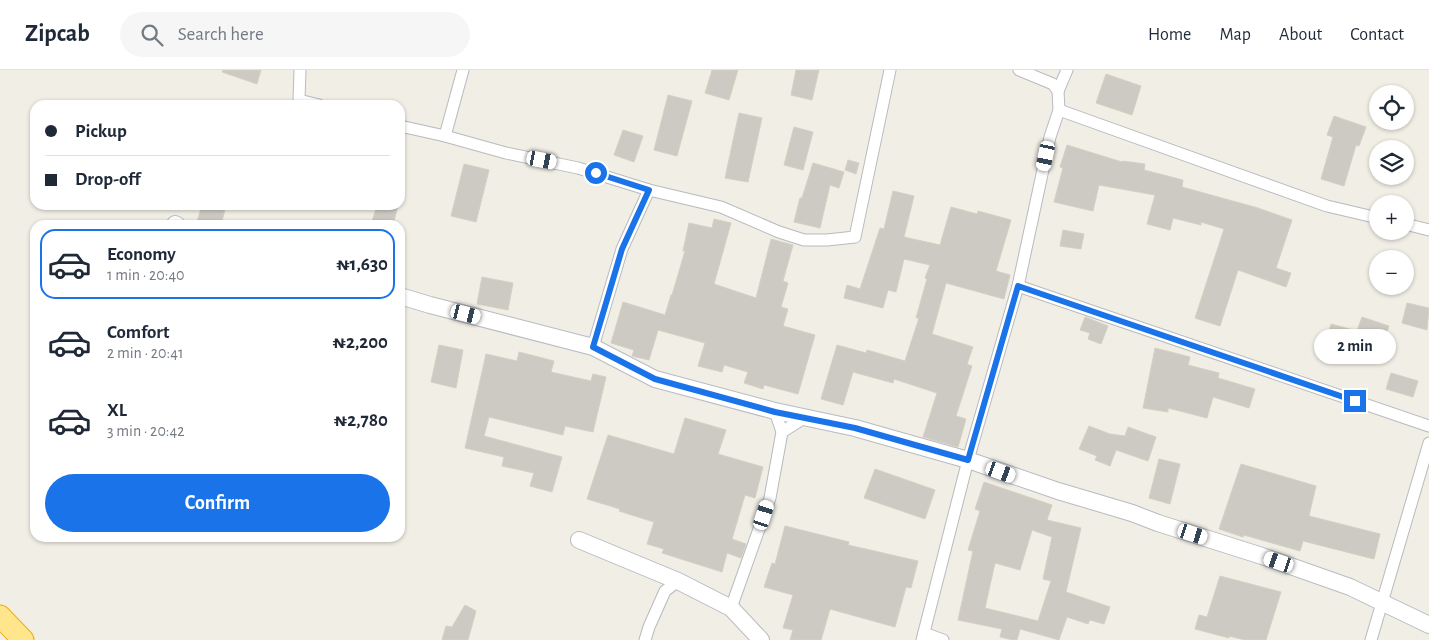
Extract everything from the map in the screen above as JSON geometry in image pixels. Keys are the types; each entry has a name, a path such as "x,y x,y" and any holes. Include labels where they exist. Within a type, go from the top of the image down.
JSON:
{"highway":[{"path":"0,616 22,640"}],"street":[{"path":"299,100 300,70"},
{"path":"445,136 463,70"},
{"path":"405,127 506,153 578,168 649,190 722,207 778,232 804,240 855,237 890,70"},
{"path":"1019,70 1053,84 1058,91"},
{"path":"943,640 923,637 968,460 1018,286 1050,137 1059,110 1058,91 1067,70"},
{"path":"1059,110 1327,206 1369,216"},
{"path":"593,347 622,249 649,190"},
{"path":"1414,226 1429,230"},
{"path":"1018,286 1429,426"},
{"path":"405,298 593,347 655,379 775,412 855,428 968,460 1058,491 1132,513 1158,524 1262,556 1350,587 1429,625"},
{"path":"731,608 770,498 782,432 775,412"},
{"path":"782,432 804,418"},
{"path":"1371,640 1429,443"},
{"path":"579,540 678,581 731,608 762,640"},
{"path":"645,640 649,626 665,591 678,581"}],"building":[{"path":"223,70 261,70 257,84 222,72"},
{"path":"712,70 738,70 729,100 705,93"},
{"path":"796,70 819,70 812,100 791,95"},
{"path":"1106,74 1141,86 1132,115 1096,103"},
{"path":"668,95 692,101 677,156 654,150"},
{"path":"739,113 762,118 748,182 725,178"},
{"path":"1334,116 1366,127 1359,146 1356,145 1344,186 1321,179 1333,137 1327,135"},
{"path":"794,127 813,132 803,170 784,165"},
{"path":"623,130 643,136 634,162 614,155"},
{"path":"1067,145 1122,162 1145,164 1144,170 1183,180 1182,187 1258,208 1292,220 1276,268 1291,273 1286,287 1238,270 1220,326 1195,318 1224,229 1201,222 1201,225 1173,218 1170,230 1147,224 1155,195 1099,185 1093,211 1054,202 1063,168 1060,167"},
{"path":"848,160 859,163 856,174 845,170"},
{"path":"813,163 844,172 839,188 830,185 820,228 794,222 800,198 802,198"},
{"path":"464,164 489,170 476,222 451,216"},
{"path":"893,191 914,196 904,237 940,245 951,207 977,214 978,211 1011,220 996,271 1010,275 1004,299 946,283 932,334 973,347 967,364 972,366 956,416 966,419 958,447 923,437 937,393 894,379 893,383 853,372 843,405 821,399 837,345 866,353 867,350 905,361 919,318 916,318 927,279 925,278 930,265 904,259 896,292 888,290 883,308 844,298 847,285 860,289 880,228 884,229"},
{"path":"201,210 225,210 222,220 198,220"},
{"path":"376,210 397,210 394,220 372,220"},
{"path":"714,219 731,223 714,284 756,298 771,239 793,245 783,281 788,283 781,307 788,309 783,326 815,335 798,394 764,385 763,389 744,383 748,372 724,365 722,372 698,366 705,343 658,330 649,360 632,356 634,350 611,343 623,302 665,315 685,251 683,251 689,223 712,228"},
{"path":"1063,230 1084,234 1081,249 1060,246"},
{"path":"482,277 513,283 508,310 477,304"},
{"path":"1407,303 1429,308 1427,330 1402,323"},
{"path":"1085,317 1108,326 1101,344 1088,339 1090,333 1080,330"},
{"path":"1362,317 1389,326 1378,358 1342,346 1341,350 1325,346 1331,324 1357,331"},
{"path":"439,345 463,350 456,388 431,382"},
{"path":"1155,348 1190,357 1188,365 1219,373 1218,378 1255,389 1249,408 1213,397 1207,418 1168,408 1168,412 1143,408"},
{"path":"519,352 554,361 551,372 591,381 593,374 606,377 593,432 565,426 563,435 489,417 484,436 562,457 552,492 530,486 534,473 502,466 504,457 465,448 486,354 517,361"},
{"path":"1391,373 1418,381 1413,397 1386,389"},
{"path":"685,418 726,430 718,454 763,467 755,498 745,495 732,539 746,544 741,558 727,553 722,572 662,553 664,549 647,544 654,522 587,499 608,435 674,454"},
{"path":"1089,426 1110,434 1125,436 1128,427 1156,437 1148,461 1116,450 1110,466 1095,460 1097,456 1079,449"},
{"path":"1159,459 1180,464 1170,504 1149,498"},
{"path":"1241,464 1316,486 1309,516 1380,534 1374,559 1303,541 1300,551 1219,529"},
{"path":"875,469 935,490 925,519 864,498"},
{"path":"984,482 1052,505 1047,520 1081,528 1066,592 1110,607 1104,624 1090,620 1088,624 1067,617 1059,640 1020,629 1017,640 1013,640 1000,637 1002,629 958,620 973,551 968,550 980,511 975,509","holes":["1032,530 1052,537 1043,579 1051,581 1038,621 985,608 995,563 1020,570"]},
{"path":"785,526 849,542 848,545 918,561 911,588 906,587 895,627 830,609 821,640 790,640 793,630 783,628 793,595 764,587 772,563 775,564"},
{"path":"1220,576 1281,592 1266,640 1245,640 1229,636 1229,638 1195,629 1199,615 1207,617"},
{"path":"465,605 476,611 468,640 442,640 446,626 452,627"}],"route":[{"path":"596,173 649,190 622,249 593,347 655,379 775,412 855,428 968,460 1018,286 1355,401"}]}
